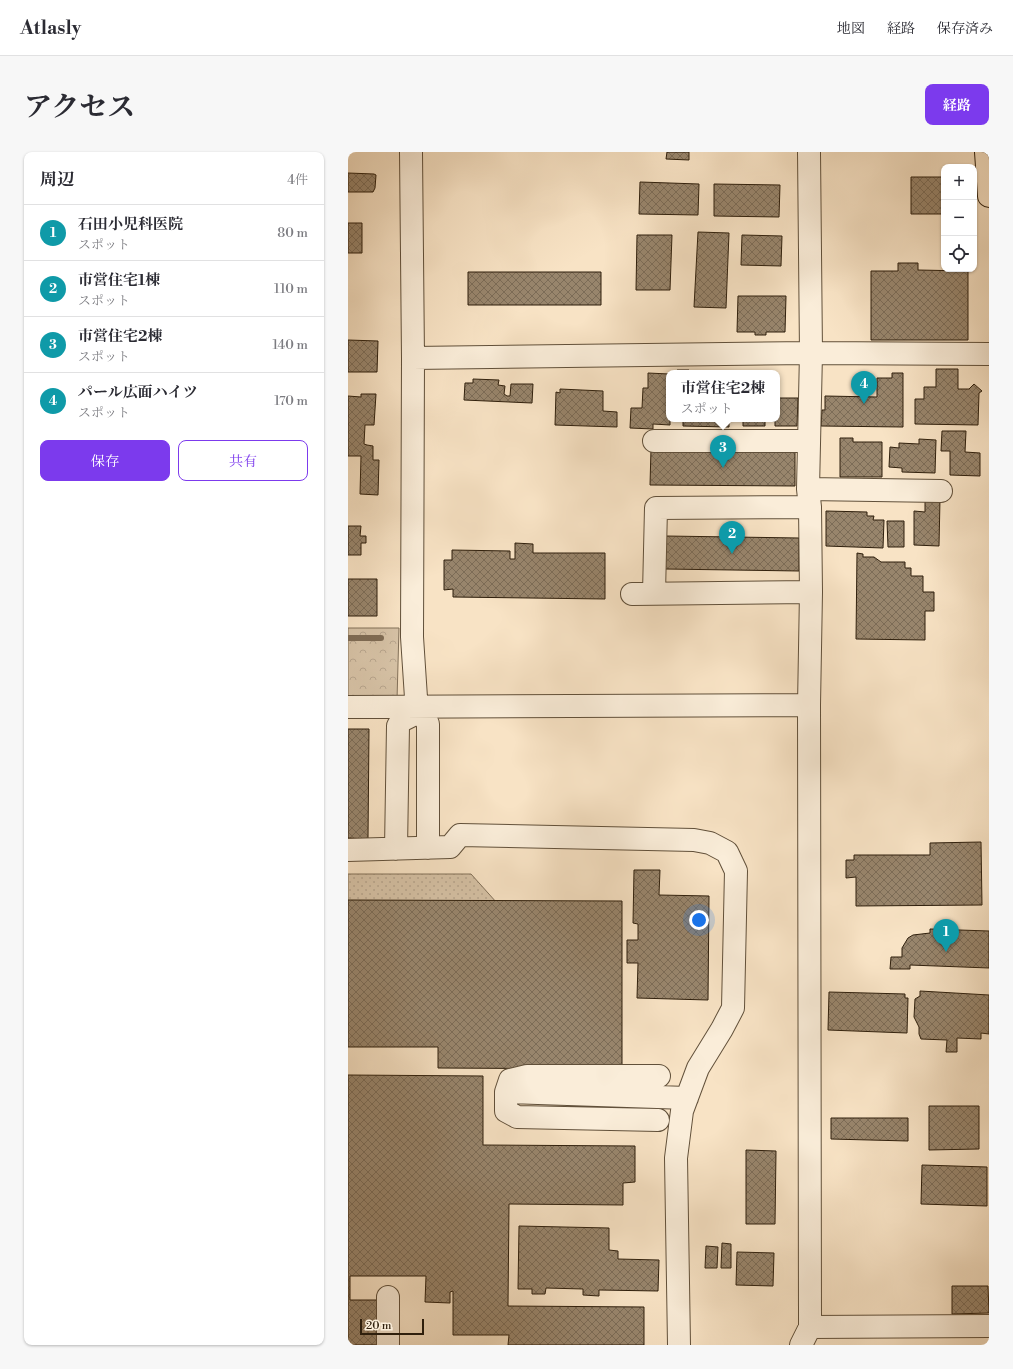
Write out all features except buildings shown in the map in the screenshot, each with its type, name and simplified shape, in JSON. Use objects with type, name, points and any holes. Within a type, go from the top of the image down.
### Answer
[{"type":"main road","points":[[986,152],[989,196]]},
{"type":"street","points":[[411,152],[413,358],[412,637],[417,710]]},
{"type":"street","points":[[809,152],[811,353],[809,498],[811,592],[805,1336],[989,1326]]},
{"type":"street","points":[[413,358],[811,353],[989,354]]},
{"type":"street","points":[[654,441],[809,442]]},
{"type":"street","points":[[654,593],[656,508],[941,491]]},
{"type":"street","points":[[632,594],[811,592]]},
{"type":"street","points":[[348,707],[417,710],[810,705]]},
{"type":"street","points":[[417,710],[423,714],[428,724],[428,848]]},
{"type":"street","points":[[396,849],[398,726],[401,721],[417,710]]},
{"type":"street","points":[[348,850],[450,847],[460,835],[466,835],[694,840],[710,843],[727,852],[736,871],[733,1008],[698,1068],[682,1110],[676,1158],[679,1345]]},
{"type":"street","points":[[658,1120],[517,1117],[506,1111],[506,1092],[510,1080],[527,1076],[659,1076]]},
{"type":"street","points":[[506,1092],[687,1098]]},
{"type":"street","points":[[388,1297],[388,1345]]},
{"type":"green space","points":[[348,628],[399,628],[397,700],[348,700]]},
{"type":"green space","points":[[348,874],[471,874],[497,903],[348,901]]},
{"type":"waterway","points":[[348,638],[381,638]]},
{"type":"place","name":"パール広面ハイツ","points":[[864,404]]},
{"type":"place","name":"市営住宅2棟","points":[[723,468]]},
{"type":"place","name":"市営住宅1棟","points":[[732,554]]},
{"type":"place","name":"石田小児科医院","points":[[946,952]]}]
